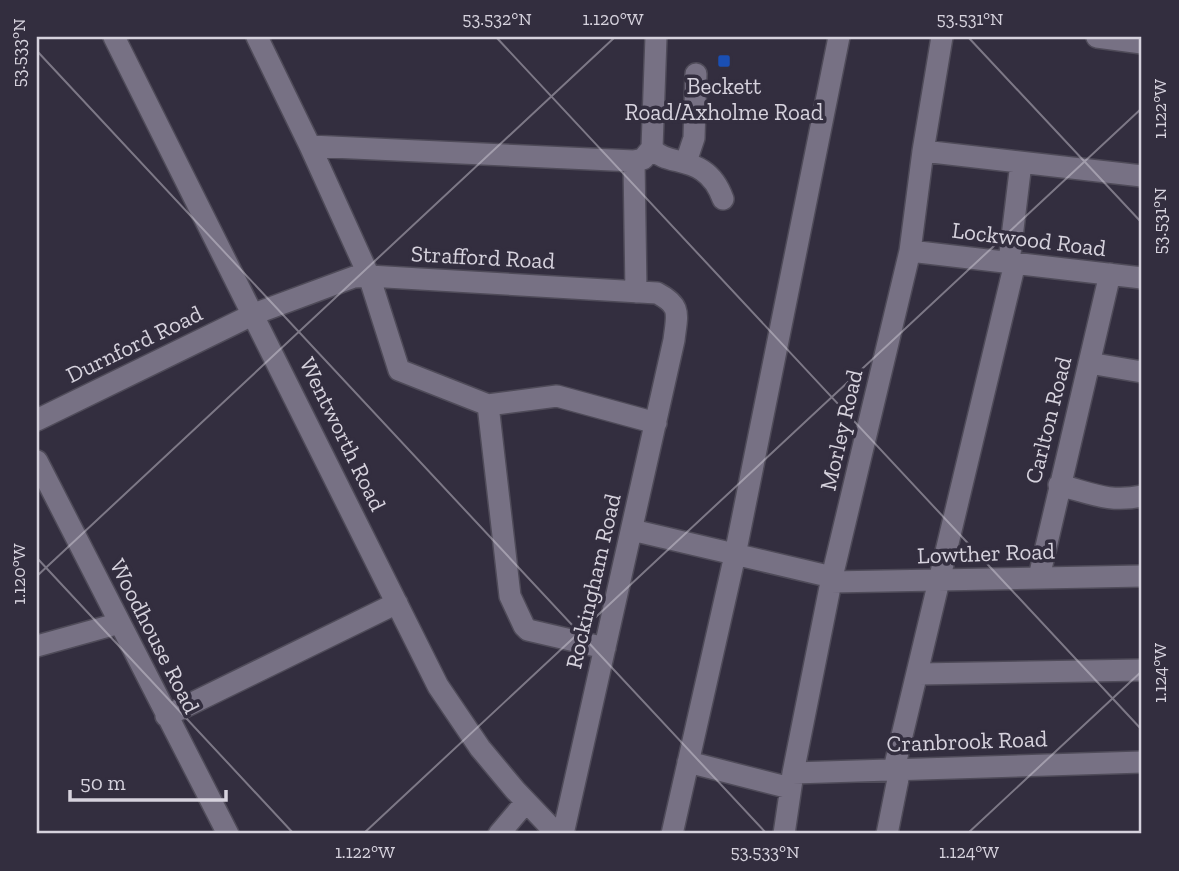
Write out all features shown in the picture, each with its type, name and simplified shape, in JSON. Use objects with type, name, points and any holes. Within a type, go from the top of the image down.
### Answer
[{"type":"street","name":"Wentworth Road","points":[[114,37],[438,685],[480,748],[557,834]]},
{"type":"street","points":[[257,37],[369,276],[399,370],[488,405],[557,396],[656,423]]},
{"type":"street","points":[[310,146],[634,161],[643,159],[652,148],[656,37]]},
{"type":"street","points":[[672,834],[735,555],[839,37]]},
{"type":"street","name":"Morley Road","points":[[784,834],[832,580],[910,251],[942,37]]},
{"type":"street","points":[[1097,37],[1142,43]]},
{"type":"street","points":[[686,162],[694,138],[696,74]]},
{"type":"street","points":[[652,148],[660,155],[686,162],[710,176],[723,199]]},
{"type":"street","points":[[923,151],[1142,176]]},
{"type":"street","points":[[634,161],[636,292]]},
{"type":"street","points":[[887,834],[897,769],[1012,263],[1021,163]]},
{"type":"street","name":"Lockwood Road","points":[[910,251],[1142,278]]},
{"type":"street","name":"Carlton Road","points":[[1040,577],[1059,485],[1110,274]]},
{"type":"street","name":"Strafford Road","points":[[254,314],[354,278],[369,276],[657,293],[671,301],[678,311],[674,340]]},
{"type":"street","name":"Durnford Road","points":[[37,420],[254,314]]},
{"type":"street","name":"Rockingham Road","points":[[563,834],[674,340]]},
{"type":"street","points":[[1089,363],[1142,372]]},
{"type":"street","points":[[488,405],[510,596],[524,626],[528,630],[605,648]]},
{"type":"street","name":"Woodhouse Road","points":[[37,461],[228,834]]},
{"type":"street","points":[[1059,485],[1108,499],[1124,500],[1142,496]]},
{"type":"street","name":"Lowther Road","points":[[632,530],[832,580],[940,581],[1142,576]]},
{"type":"street","points":[[166,716],[397,603]]},
{"type":"street","points":[[37,646],[120,623]]},
{"type":"street","points":[[919,674],[1142,670]]},
{"type":"street","name":"Cranbrook Road","points":[[688,762],[792,781],[897,769],[1142,762]]},
{"type":"street","points":[[499,834],[526,802]]},
{"type":"place","name":"Beckett Road/Axholme Road","points":[[724,61]]}]
